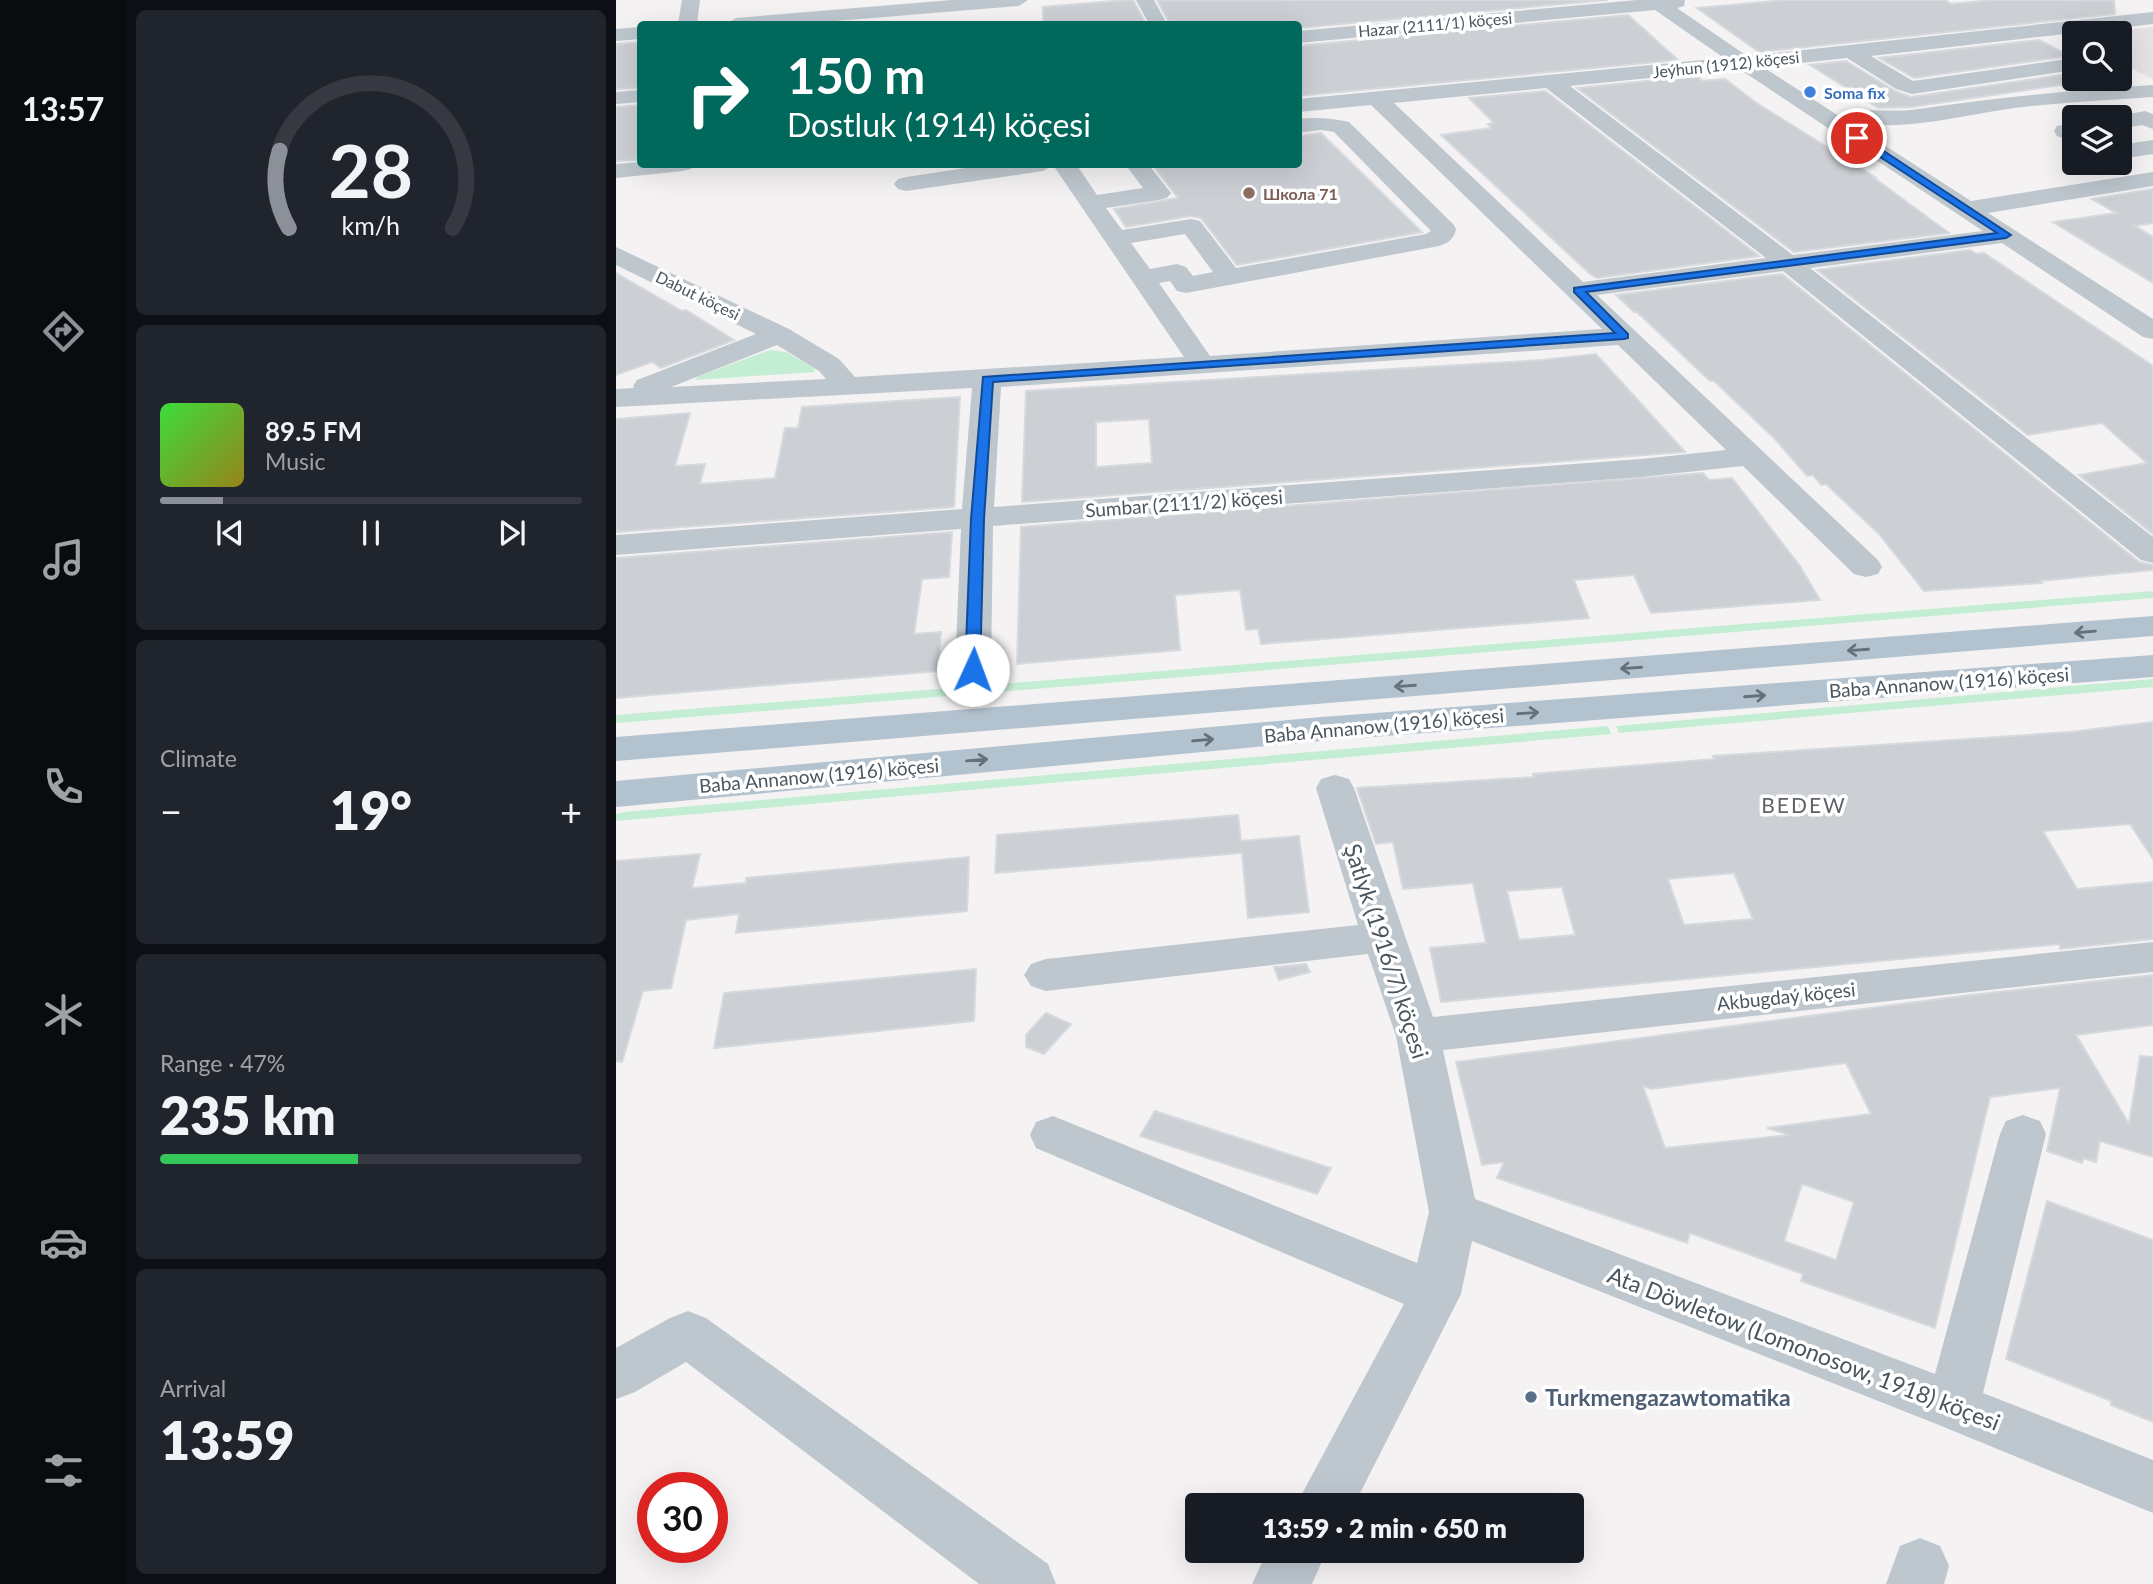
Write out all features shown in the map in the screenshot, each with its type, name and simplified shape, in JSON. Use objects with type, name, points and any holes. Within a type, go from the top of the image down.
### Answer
[{"type":"main road","name":"Baba Annanow (1916) köçesi","points":[[616,749],[2153,626]]},
{"type":"main road","name":"Baba Annanow (1916) köçesi","points":[[616,794],[1321,729],[2153,666]]},
{"type":"street","points":[[688,21],[691,0]]},
{"type":"street","points":[[818,21],[1019,0]]},
{"type":"street","points":[[1144,0],[1156,21]]},
{"type":"street","name":"Hazar (2111/1) köçesi","points":[[1302,37],[1697,0]]},
{"type":"street","points":[[2141,0],[2153,6]]},
{"type":"street","points":[[1656,2],[1836,124],[2153,331]]},
{"type":"street","name":"Jeýhun (1912) köçesi","points":[[1302,106],[1550,81],[1752,68],[1851,52],[2153,19]]},
{"type":"street","points":[[2042,30],[2062,40]]},
{"type":"street","points":[[616,35],[637,33]]},
{"type":"street","points":[[1851,52],[1912,88],[2062,66]]},
{"type":"street","points":[[1752,68],[1811,78]]},
{"type":"street","points":[[2132,77],[2153,89]]},
{"type":"street","points":[[1550,81],[1787,262],[2153,553]]},
{"type":"street","points":[[1836,124],[1859,111],[1892,119],[2025,100],[2153,89]]},
{"type":"street","points":[[616,98],[637,96]]},
{"type":"street","points":[[1150,233],[1186,285],[1434,240],[1443,234],[1444,229],[1418,171],[1377,99]]},
{"type":"street","points":[[2132,120],[2146,118],[2153,122]]},
{"type":"street","points":[[1302,125],[1321,123],[1341,127],[1418,171],[1578,290],[1866,567]]},
{"type":"street","points":[[2132,150],[2153,147]]},
{"type":"street","points":[[616,171],[645,168]]},
{"type":"street","points":[[906,184],[1016,168]]},
{"type":"street","points":[[1078,184],[1159,193],[1140,170]]},
{"type":"street","points":[[1966,209],[2151,181]]},
{"type":"street","points":[[1078,184],[1203,365]]},
{"type":"street","points":[[1116,238],[1191,226],[1229,277]]},
{"type":"street","points":[[1578,290],[2006,235]]},
{"type":"street","name":"Dabut köçesi","points":[[616,255],[779,335],[829,365],[841,378],[844,387]]},
{"type":"street","points":[[1144,278],[1177,272]]},
{"type":"street","name":"Dabut köçesi","points":[[616,398],[779,335]]},
{"type":"street","points":[[616,398],[987,379],[1624,336]]},
{"type":"street","points":[[973,670],[977,519],[987,379]]},
{"type":"street","name":"Sumbar (2111/2) köçesi","points":[[616,545],[1641,468],[1752,456]]},
{"type":"street","name":"Şatlyk (1916/7) köçesi","points":[[1330,1493],[1436,1294],[1453,1212],[1418,1036],[1382,937],[1335,788]]},
{"type":"street","points":[[1046,975],[1382,937]]},
{"type":"street","name":"Akbugdaý köçesi","points":[[1418,1036],[2153,957]]},
{"type":"street","points":[[1053,1135],[1436,1294]]},
{"type":"street","points":[[1953,1406],[2024,1135]]},
{"type":"street","name":"Ata Döwletow (Lomonosow, 1918) köçesi","points":[[1453,1212],[1953,1406],[2153,1487]]},
{"type":"street","points":[[616,1375],[688,1335],[1027,1584]]},
{"type":"street","points":[[1282,1584],[1292,1563]]},
{"type":"shaded area","points":[[2153,27],[2153,79],[2132,68],[2132,29]]},
{"type":"green space","points":[[770,350],[786,352],[814,368],[815,372],[694,380],[699,376]]},
{"type":"green space","points":[[2153,591],[2153,598],[616,723],[616,715]]},
{"type":"green space","points":[[2153,679],[2153,687],[1619,733],[1616,726]]},
{"type":"green space","points":[[1608,726],[1611,734],[616,821],[616,814],[625,812]]},
{"type":"building","points":[[1133,0],[1144,21],[1043,21],[1043,7]]},
{"type":"building","points":[[1157,0],[1608,0],[1302,28],[1302,21],[1168,21]]},
{"type":"building","points":[[1786,0],[1945,0],[1951,4],[1992,0],[2114,0],[2115,14],[1759,52],[1697,8]]},
{"type":"building","points":[[1628,15],[1678,60],[1302,96],[1302,46]]},
{"type":"building","points":[[2039,40],[2062,52],[2062,57],[1914,78],[1879,58]]},
{"type":"building","points":[[637,42],[637,88],[616,89],[616,44]]},
{"type":"building","points":[[1846,61],[1895,91],[1911,97],[2062,75],[2062,85],[1911,107],[1878,108],[1810,65]]},
{"type":"building","points":[[1697,76],[1703,81],[1725,79],[1755,102],[1875,177],[1949,233],[1794,252],[1577,88]]},
{"type":"building","points":[[1545,91],[1759,256],[1597,278],[1589,273],[1441,135],[1491,128],[1488,124],[1494,123],[1469,98]]},
{"type":"building","points":[[637,105],[637,160],[616,161],[616,107]]},
{"type":"building","points":[[1321,133],[1422,232],[1237,265],[1201,218],[1191,216],[1126,227],[1114,209],[1178,198],[1155,168],[1302,168],[1302,135]]},
{"type":"building","points":[[2153,189],[2153,223],[2135,226],[2153,237],[2153,283],[2053,222],[2116,213],[2092,199]]},
{"type":"building","points":[[1970,250],[1976,254],[1984,253],[2153,366],[2153,534],[2079,475],[2147,463],[2102,423],[2028,435],[1817,270]]},
{"type":"building","points":[[616,273],[682,311],[686,310],[734,340],[661,368],[652,362],[616,375]]},
{"type":"building","points":[[1782,274],[2139,562],[2153,565],[2153,570],[2040,581],[2042,583],[1924,591],[1879,534],[1826,484],[1821,485],[1813,475],[1807,476],[1775,439],[1714,381],[1710,381],[1616,295]]},
{"type":"building","points":[[1596,354],[1685,452],[1022,502],[1026,391],[1542,360]],"holes":[[[1149,419],[1152,463],[1096,467],[1096,422]]]},
{"type":"building","points":[[960,397],[954,507],[616,532],[616,419],[690,413],[675,466],[705,464],[700,484],[775,478],[785,428],[798,428],[802,407]]},
{"type":"building","points":[[1703,473],[1709,480],[1732,478],[1800,566],[1820,600],[1651,613],[1634,575],[1574,580],[1589,618],[1261,644],[1258,629],[1246,630],[1240,590],[1175,595],[1180,650],[1017,664],[1021,527]]},
{"type":"building","points":[[952,532],[949,577],[922,579],[914,634],[941,632],[938,671],[616,698],[616,558]]},
{"type":"building","points":[[2153,722],[2153,859],[2130,824],[2043,831],[2077,889],[2153,882],[2153,939],[2060,949],[2060,944],[1441,1002],[1430,948],[1486,943],[1473,883],[1403,889],[1393,842],[1376,844],[1357,788],[1534,777],[1533,774],[1715,759],[1713,756],[2070,732]],"holes":[[[1734,873],[1753,919],[1684,925],[1668,879]],[[1562,887],[1575,935],[1519,940],[1507,891]]]},
{"type":"building","points":[[1238,815],[1241,841],[1299,836],[1309,912],[1248,918],[1242,853],[995,873],[997,835]]},
{"type":"building","points":[[700,854],[692,888],[746,883],[746,878],[969,857],[967,911],[736,933],[739,914],[686,920],[671,988],[643,991],[622,1062],[616,1061],[616,861]]},
{"type":"building","points":[[1306,964],[1310,972],[1279,980],[1274,967]]},
{"type":"building","points":[[976,969],[974,1021],[714,1048],[724,993]]},
{"type":"building","points":[[2153,975],[2153,1025],[2076,1035],[2129,1124],[2140,1056],[2153,1057],[2153,1157],[2100,1141],[2096,1162],[2083,1158],[2082,1163],[2047,1151],[2060,1088],[1990,1097],[1935,1328],[1801,1281],[1803,1274],[1690,1233],[1687,1243],[1497,1178],[1504,1162],[1482,1165],[1456,1062],[1970,995]],"holes":[[[1846,1063],[1871,1114],[1767,1128],[1789,1135],[1665,1148],[1643,1086],[1651,1089]],[[1802,1184],[1854,1202],[1836,1260],[1784,1241]]]},
{"type":"building","points":[[1046,1013],[1071,1024],[1044,1054],[1026,1047],[1026,1035]]},
{"type":"building","points":[[1155,1111],[1331,1168],[1317,1194],[1140,1136]]},
{"type":"building","points":[[2047,1201],[2153,1240],[2153,1422],[2111,1405],[2111,1401],[2006,1359]]},
{"type":"place","name":"Soma fix","points":[[1810,92]]},
{"type":"place","name":"Школа 71","points":[[1249,193]]},
{"type":"place","name":"Turkmengazawtomatika","points":[[1531,1397]]},
{"type":"district","name":"BEDEW","points":[[1804,804]]},
{"type":"route","points":[[973,670],[977,519],[987,379],[1624,336],[1578,290],[2006,235],[1857,138]]}]
